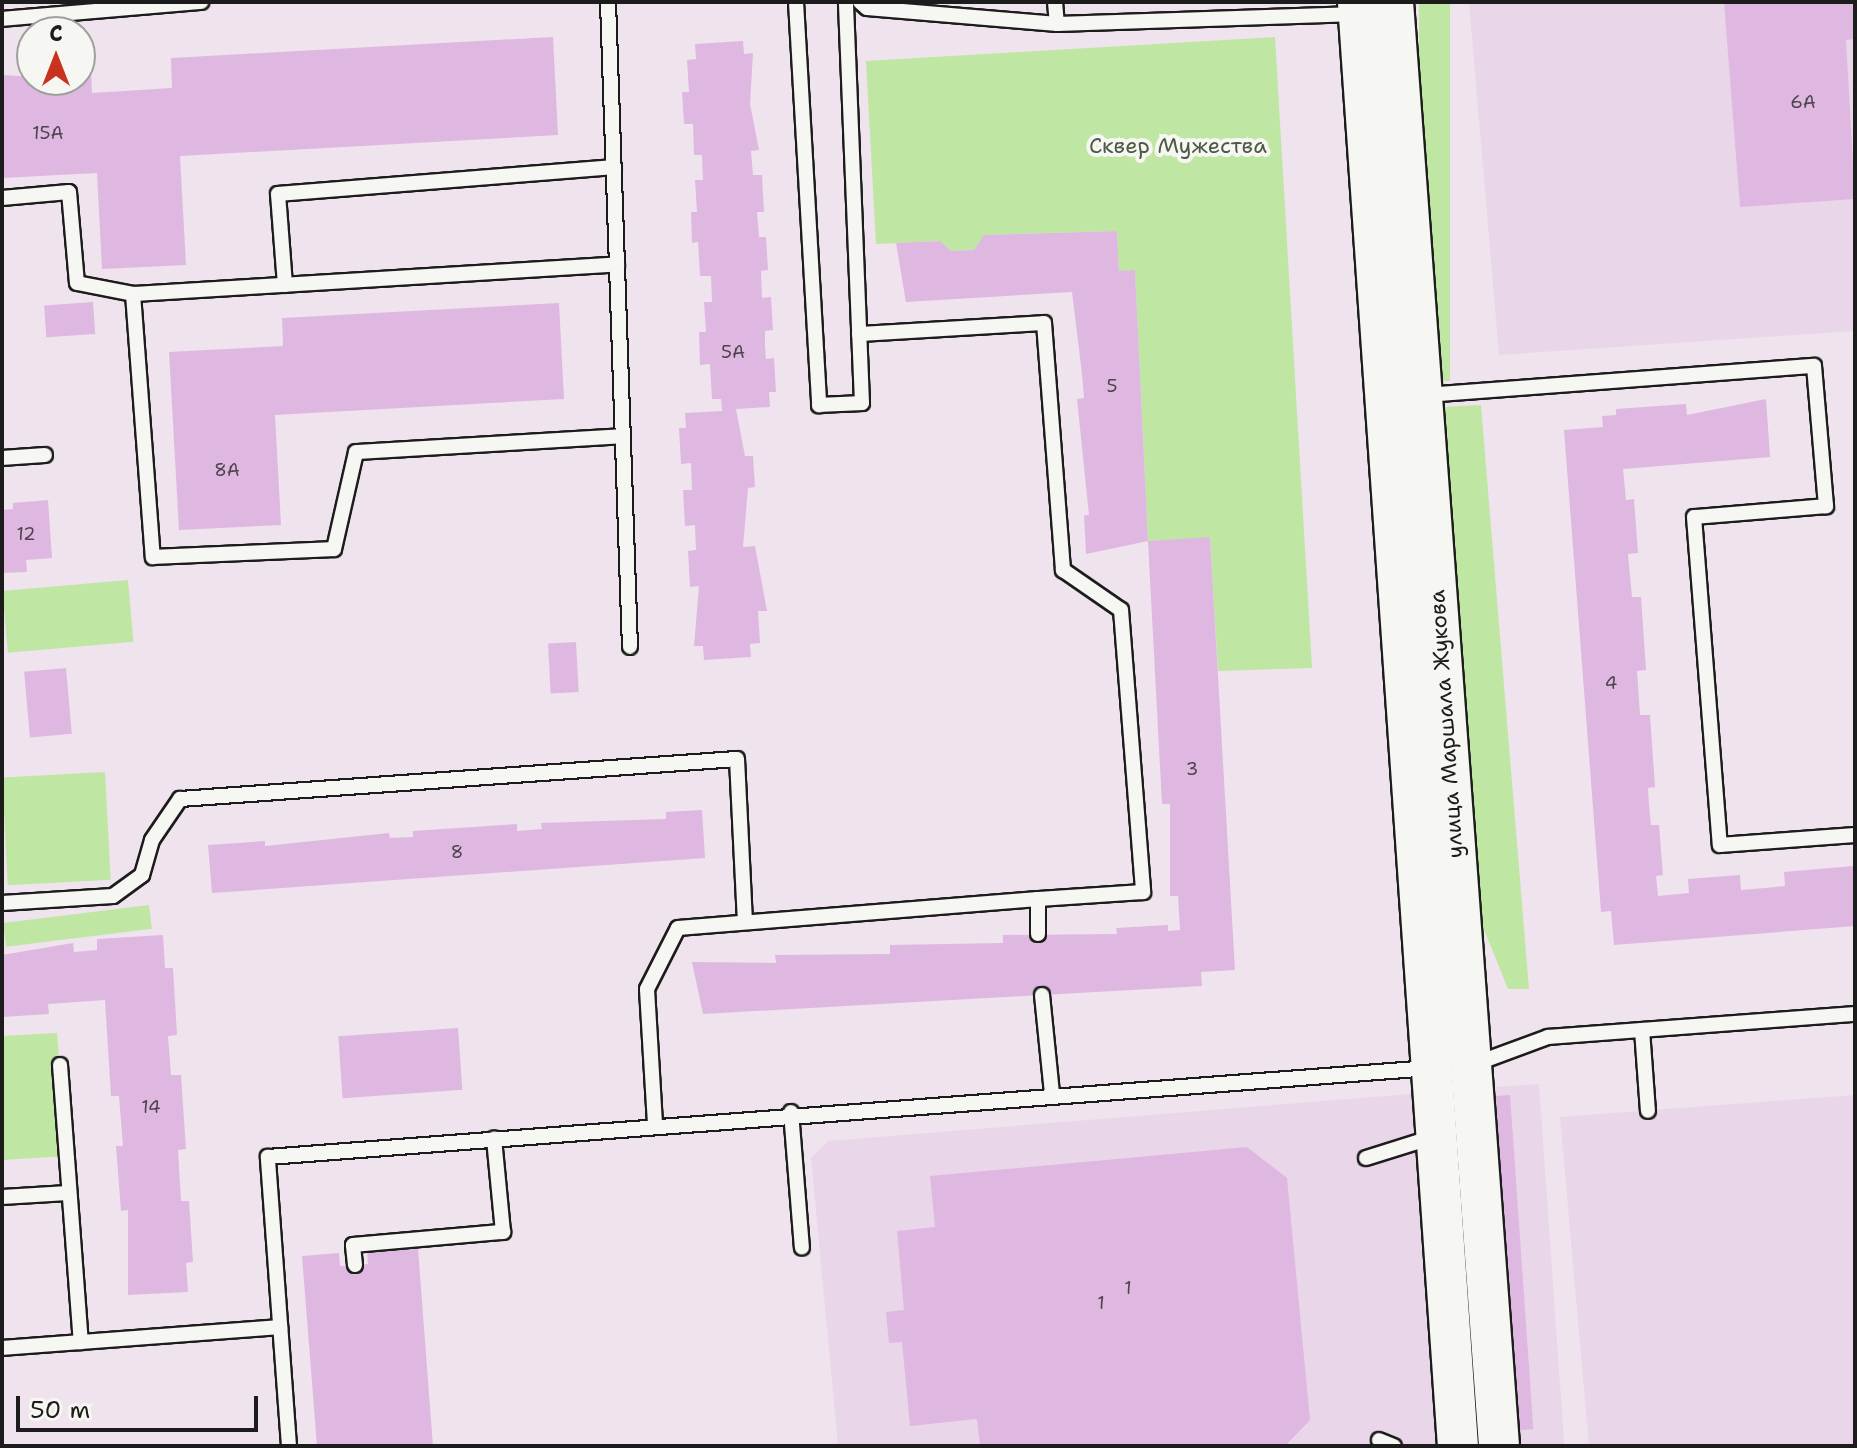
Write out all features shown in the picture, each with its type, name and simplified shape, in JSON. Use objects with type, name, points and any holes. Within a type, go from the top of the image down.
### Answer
[{"type":"street","name":"улица Маршала Жукова","points":[[1376,7],[1422,395],[1452,1066],[1437,1136],[1458,1446]]},
{"type":"street","name":"улица Маршала Жукова","points":[[1376,7],[1452,1066],[1499,1446]]},
{"type":"lane","points":[[2,19],[201,2]]},
{"type":"lane","points":[[608,2],[630,647]]},
{"type":"lane","points":[[796,2],[819,405],[862,403],[846,2]]},
{"type":"lane","points":[[860,2],[867,8],[1057,24],[1376,7]]},
{"type":"lane","points":[[1055,2],[1057,24]]},
{"type":"lane","points":[[285,285],[278,194],[614,167]]},
{"type":"lane","points":[[2,198],[69,192],[77,283],[133,294],[617,264]]},
{"type":"lane","points":[[133,294],[153,557],[334,549],[356,452],[623,436]]},
{"type":"lane","points":[[655,1124],[647,989],[678,928],[1143,892],[1121,610],[1063,570],[1044,323],[859,334]]},
{"type":"lane","points":[[1422,395],[1814,366],[1826,506],[1694,517],[1720,845],[1855,835]]},
{"type":"lane","points":[[2,458],[45,455]]},
{"type":"lane","points":[[2,903],[113,896],[142,875],[158,827],[180,799],[737,759],[745,921]]},
{"type":"lane","points":[[1038,899],[1038,934]]},
{"type":"lane","points":[[1042,995],[1052,1094]]},
{"type":"lane","points":[[289,1446],[268,1157],[791,1112],[1452,1066],[1548,1037],[1855,1014]]},
{"type":"lane","points":[[1642,1030],[1648,1111]]},
{"type":"lane","points":[[60,1065],[81,1342]]},
{"type":"lane","points":[[791,1112],[802,1248]]},
{"type":"lane","points":[[1366,1158],[1437,1136]]},
{"type":"lane","points":[[355,1265],[353,1245],[503,1232],[494,1138]]},
{"type":"lane","points":[[2,1197],[69,1193]]},
{"type":"lane","points":[[2,1348],[280,1327]]},
{"type":"lane","points":[[1379,1440],[1394,1446]]},
{"type":"shaded area","points":[[1469,2],[1855,2],[1855,331],[1499,355]]},
{"type":"shaded area","points":[[1539,1084],[1564,1446],[1509,1446],[1484,1088]]},
{"type":"shaded area","points":[[1411,1094],[1442,1446],[838,1446],[811,1158],[828,1141]]},
{"type":"shaded area","points":[[1855,1095],[1855,1446],[1589,1446],[1560,1117]]},
{"type":"green space","points":[[1419,2],[1450,2],[1450,381],[1419,381]]},
{"type":"green space","name":"Сквер Мужества","points":[[1275,37],[1312,668],[1218,671],[1210,538],[1148,541],[1135,271],[1119,271],[1117,231],[985,235],[974,250],[951,251],[939,241],[876,244],[866,61]]},
{"type":"green space","points":[[1481,405],[1529,989],[1508,989],[1483,927],[1440,407]]},
{"type":"green space","points":[[128,580],[133,642],[8,653],[2,591]]},
{"type":"green space","points":[[105,772],[111,880],[8,885],[2,777]]},
{"type":"green space","points":[[149,905],[152,929],[6,947],[3,923]]},
{"type":"green space","points":[[57,1033],[67,1156],[2,1160],[2,1036]]},
{"type":"building","points":[[1724,2],[1855,2],[1855,39],[1846,40],[1855,199],[1740,207]]},
{"type":"building","points":[[553,37],[558,135],[180,156],[186,265],[102,269],[97,173],[2,178],[2,75],[16,76],[16,96],[96,96],[96,93],[172,88],[171,58]]},
{"type":"building","points":[[743,41],[744,54],[753,53],[750,104],[759,150],[751,151],[753,175],[762,175],[764,212],[757,212],[759,237],[766,237],[768,270],[761,271],[762,298],[771,297],[773,330],[765,331],[765,345],[766,359],[774,358],[776,392],[769,392],[770,407],[736,409],[745,456],[753,456],[755,487],[748,488],[743,547],[755,546],[767,611],[758,611],[760,643],[750,644],[751,657],[704,660],[703,646],[694,646],[699,586],[690,587],[688,551],[696,550],[695,525],[685,526],[683,490],[692,490],[691,463],[681,464],[679,428],[686,428],[685,413],[722,411],[721,399],[712,399],[710,364],[700,365],[699,332],[706,332],[704,302],[712,302],[711,276],[700,276],[698,242],[692,243],[691,212],[697,212],[695,180],[703,180],[702,155],[694,155],[693,124],[684,124],[682,92],[689,92],[687,60],[696,59],[695,44]]},
{"type":"building","points":[[1117,231],[1119,271],[1135,270],[1148,541],[1086,554],[1084,515],[1089,515],[1077,399],[1084,398],[1072,292],[906,302],[896,243],[940,241],[951,251],[974,250],[984,235]]},
{"type":"building","points":[[93,302],[95,334],[46,337],[44,305]]},
{"type":"building","points":[[559,303],[564,399],[275,415],[281,525],[179,530],[169,352],[283,346],[282,318]]},
{"type":"building","points":[[1766,399],[1770,457],[1623,469],[1626,500],[1634,499],[1638,553],[1628,554],[1632,597],[1641,597],[1646,670],[1637,671],[1640,715],[1650,715],[1655,787],[1648,788],[1649,806],[1651,825],[1659,825],[1663,875],[1656,876],[1658,896],[1689,893],[1688,879],[1740,875],[1741,890],[1785,886],[1784,872],[1853,866],[1855,926],[1614,945],[1611,911],[1601,912],[1564,430],[1603,427],[1602,416],[1616,415],[1616,409],[1686,404],[1687,415]]},
{"type":"building","points":[[48,500],[52,558],[26,560],[27,572],[2,573],[2,510],[13,509],[13,503]]},
{"type":"building","points":[[1210,537],[1235,970],[1201,972],[1202,986],[703,1014],[692,962],[776,963],[775,955],[890,954],[890,945],[1003,943],[1003,935],[1117,934],[1116,928],[1168,925],[1168,931],[1180,930],[1178,896],[1170,896],[1170,804],[1162,804],[1148,541]]},
{"type":"building","points":[[576,642],[579,692],[551,693],[548,643]]},
{"type":"building","points":[[66,668],[72,734],[30,737],[24,672]]},
{"type":"building","points":[[702,810],[705,858],[212,893],[208,845],[265,841],[265,846],[389,833],[390,838],[413,837],[413,831],[517,824],[517,831],[542,829],[541,823],[666,819],[666,812]]},
{"type":"building","points":[[163,935],[165,968],[173,968],[177,1035],[168,1036],[171,1075],[181,1075],[186,1149],[178,1150],[181,1201],[189,1201],[193,1262],[186,1263],[188,1292],[128,1295],[128,1210],[121,1211],[116,1146],[123,1146],[119,1096],[111,1096],[105,1000],[48,1004],[49,1014],[2,1017],[2,955],[73,943],[74,952],[97,950],[97,939]]},
{"type":"building","points":[[458,1028],[462,1090],[343,1098],[338,1036]]},
{"type":"building","points":[[1510,1095],[1533,1429],[1512,1431],[1489,1096]]},
{"type":"building","points":[[1247,1147],[1287,1178],[1310,1420],[1285,1446],[980,1446],[977,1419],[910,1426],[902,1342],[889,1343],[886,1312],[904,1310],[897,1231],[935,1227],[930,1176]]},
{"type":"building","points":[[418,1249],[433,1446],[317,1446],[302,1256],[339,1253],[340,1266],[368,1264],[367,1252]]}]
